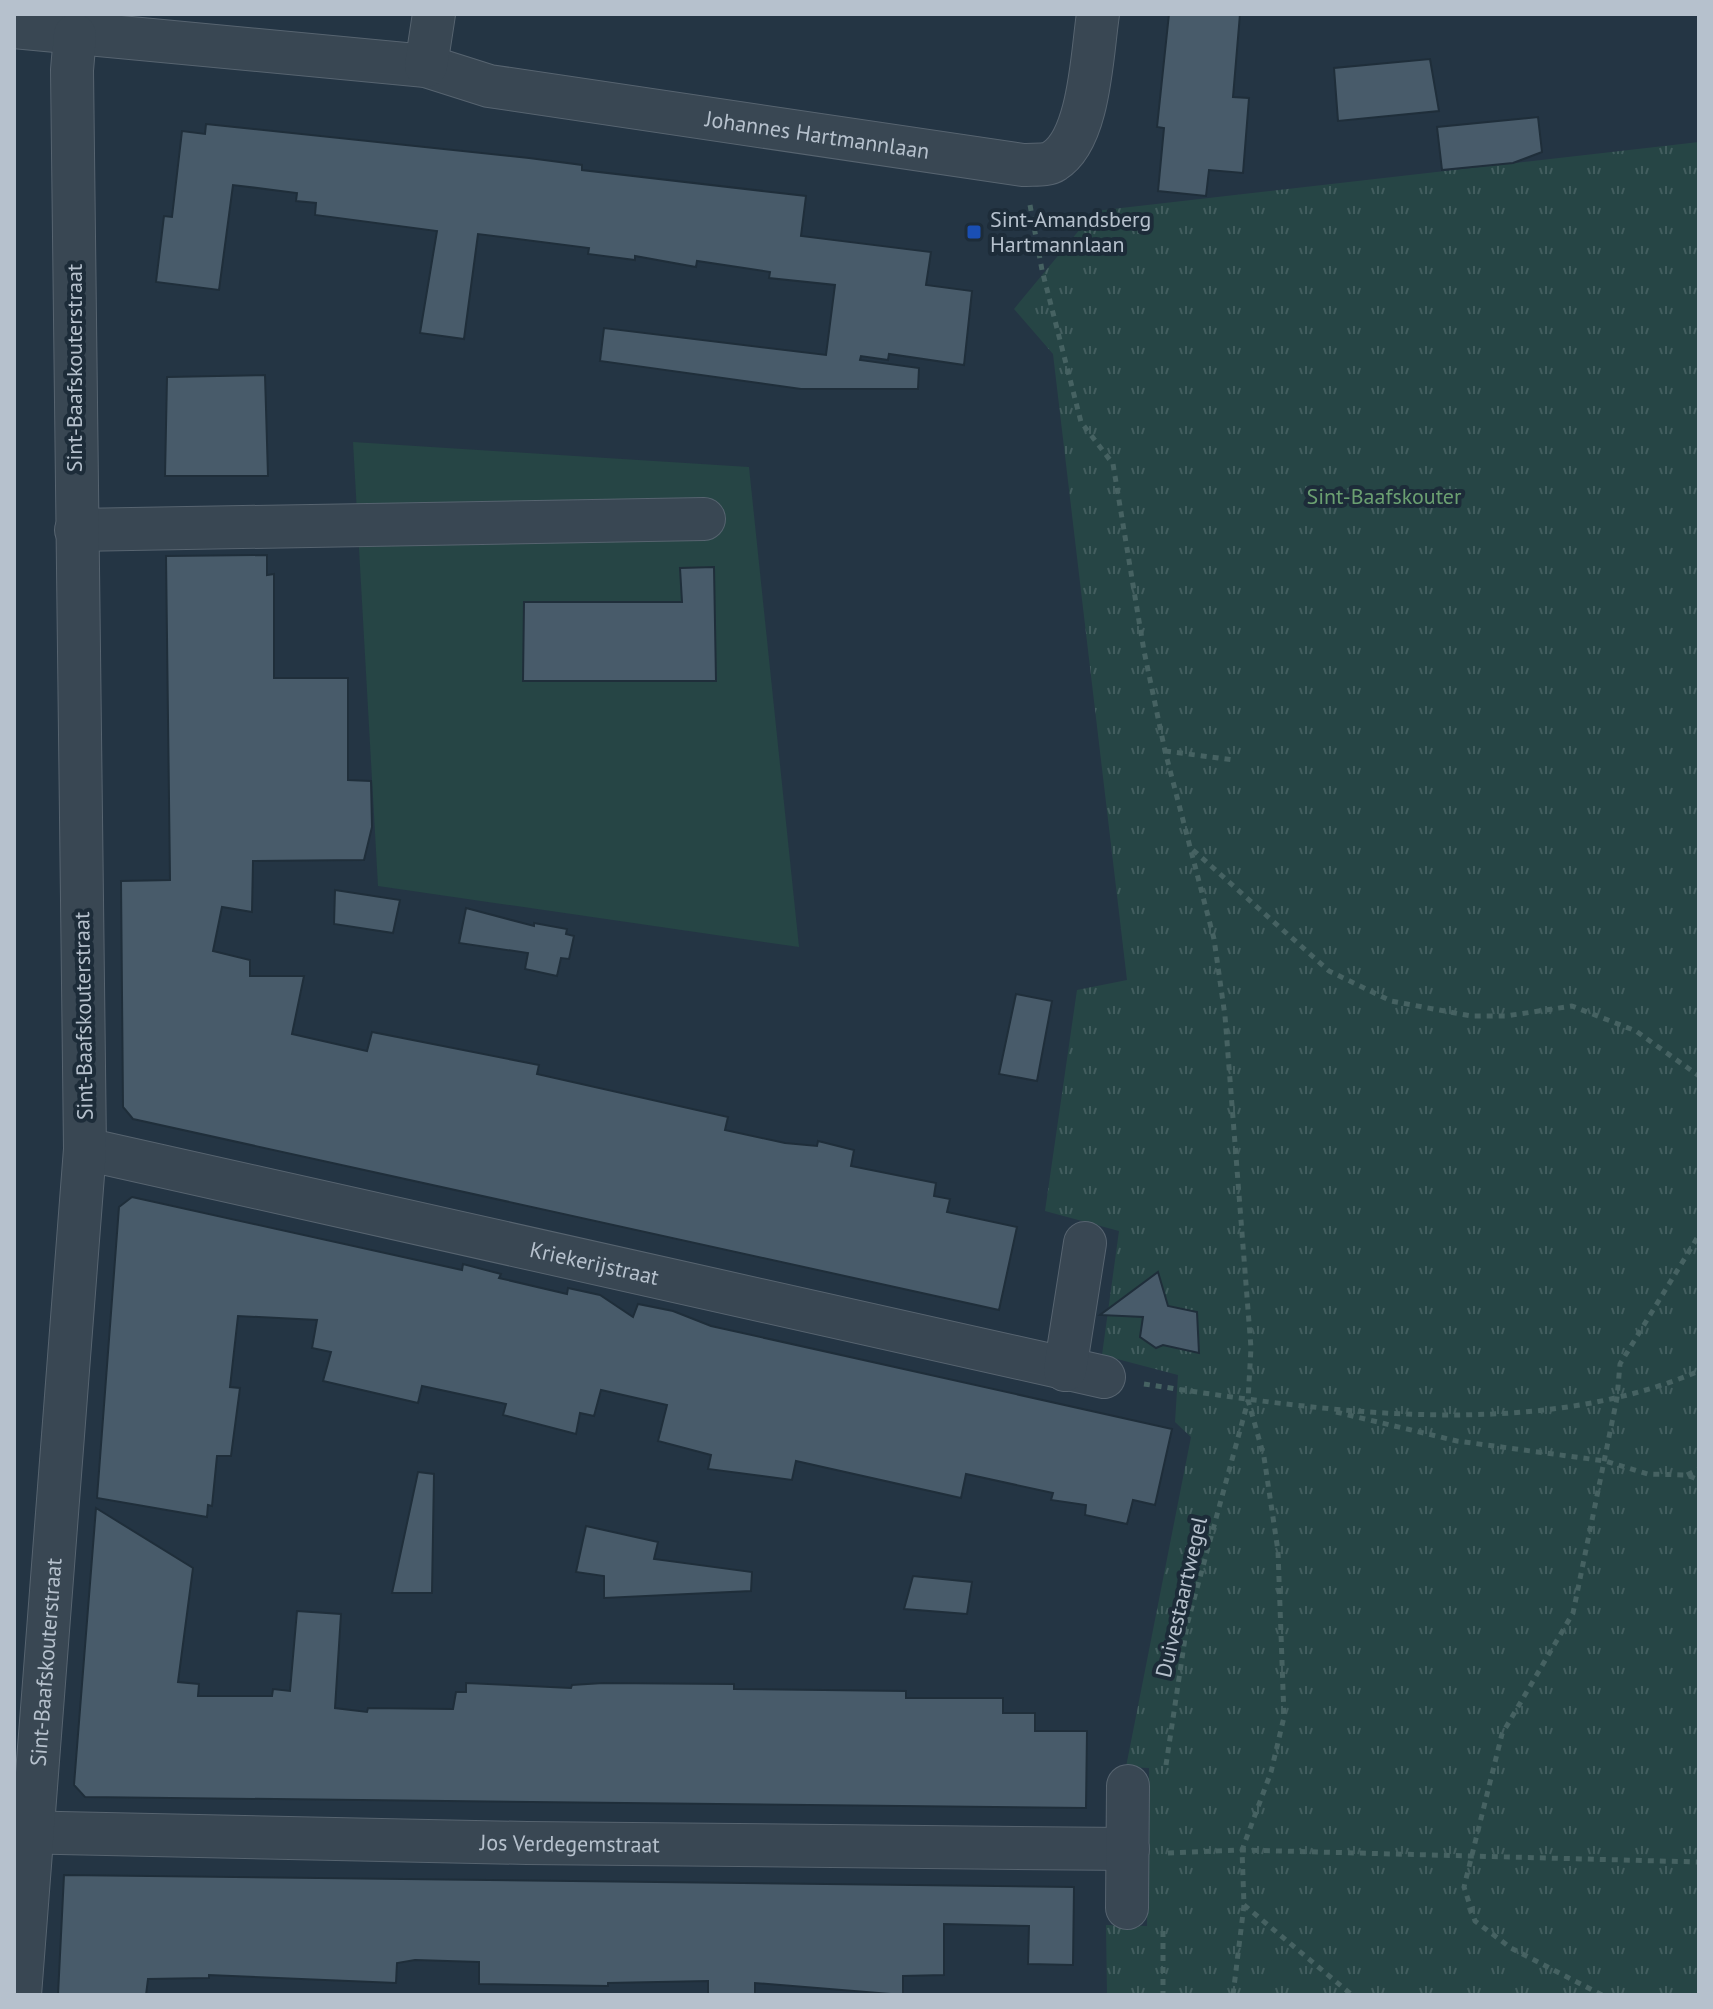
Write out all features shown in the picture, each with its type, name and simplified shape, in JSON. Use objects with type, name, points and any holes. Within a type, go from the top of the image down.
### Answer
[{"type":"street","points":[[426,66],[434,14]]},
{"type":"street","name":"Johannes Hartmannlaan","points":[[14,27],[426,66],[489,86],[1023,165],[1052,163],[1070,147],[1084,112],[1098,14]]},
{"type":"street","name":"Sint-Baafskouterstraat","points":[[20,1995],[24,1832],[85,1149],[76,530],[72,70],[75,35]]},
{"type":"street","points":[[76,530],[704,519]]},
{"type":"street","name":"Kriekerijstraat","points":[[85,1149],[1085,1374]]},
{"type":"street","points":[[1085,1243],[1085,1374]]},
{"type":"street","points":[[1127,1908],[1145,1851],[1147,1780]]},
{"type":"street","name":"Jos Verdegemstraat","points":[[24,1832],[511,1843],[1145,1851]]},
{"type":"path","points":[[1023,165],[1042,270],[1081,422],[1113,464],[1144,651],[1165,751],[1214,939],[1225,1016],[1251,1348],[1248,1400],[1264,1457],[1278,1551],[1284,1717],[1271,1772],[1242,1850],[1244,1905],[1233,1995]]},
{"type":"path","points":[[1165,751],[1234,760]]},
{"type":"path","points":[[1192,849],[1329,971],[1391,1001],[1471,1016],[1506,1016],[1572,1006],[1636,1031],[1699,1076]]},
{"type":"path","points":[[1602,1995],[1511,1948],[1475,1921],[1464,1887],[1468,1858],[1481,1823],[1502,1734],[1573,1613],[1617,1398],[1620,1364],[1699,1235]]},
{"type":"path","points":[[1085,1374],[1324,1409],[1457,1413],[1564,1408],[1617,1398],[1699,1371]]},
{"type":"path","name":"Duivestaartwegel","points":[[1147,1780],[1167,1743],[1187,1625],[1248,1400]]},
{"type":"path","points":[[1324,1409],[1457,1441],[1605,1461],[1648,1474],[1687,1475],[1699,1480]]},
{"type":"path","points":[[1687,1475],[1699,1469]]},
{"type":"path","points":[[1145,1851],[1242,1850],[1699,1862]]},
{"type":"path","points":[[1244,1905],[1352,1995]]},
{"type":"green space","name":"Sint-Baafskouter","points":[[1699,142],[1699,1995],[1107,1995],[1106,1925],[1147,1926],[1149,1768],[1126,1767],[1191,1437],[1175,1422],[1178,1375],[1102,1355],[1119,1231],[1045,1211],[1077,990],[1127,980],[1053,354],[1014,309],[1095,211]]},
{"type":"green space","points":[[353,442],[749,467],[799,947],[378,886]]},
{"type":"building","points":[[1169,14],[1240,14],[1233,97],[1249,98],[1243,173],[1209,170],[1206,196],[1158,191],[1164,128],[1157,127]]},
{"type":"building","points":[[1430,59],[1439,111],[1338,121],[1334,68]]},
{"type":"building","points":[[1538,117],[1542,152],[1513,163],[1442,170],[1437,127]]},
{"type":"building","points":[[206,124],[529,158],[582,165],[582,170],[806,196],[801,236],[931,252],[926,285],[972,291],[964,365],[889,354],[888,360],[861,356],[860,360],[919,368],[918,389],[801,389],[600,361],[604,328],[826,355],[835,285],[769,278],[770,272],[697,261],[696,267],[635,256],[635,260],[588,254],[589,248],[478,234],[464,339],[420,333],[437,231],[315,215],[316,203],[296,201],[297,193],[233,185],[219,290],[156,282],[164,216],[172,217],[182,131],[205,134]]},
{"type":"building","points":[[265,375],[268,476],[165,476],[167,377]]},
{"type":"building","points":[[267,555],[267,575],[274,574],[274,678],[348,678],[348,780],[371,781],[372,827],[364,860],[253,861],[252,912],[222,907],[213,951],[250,960],[250,976],[304,976],[292,1034],[367,1051],[372,1032],[539,1065],[537,1074],[728,1117],[725,1130],[785,1143],[817,1146],[818,1141],[854,1150],[851,1166],[936,1183],[934,1196],[950,1199],[947,1212],[1017,1227],[999,1310],[133,1119],[123,1107],[121,881],[170,880],[166,556]]},
{"type":"building","points":[[714,567],[716,681],[523,681],[524,602],[682,602],[680,568]]},
{"type":"building","points":[[335,890],[400,900],[393,933],[334,924]]},
{"type":"building","points":[[466,908],[534,926],[534,923],[567,929],[566,934],[574,936],[569,959],[561,958],[557,976],[525,969],[528,953],[459,943]]},
{"type":"building","points":[[1016,994],[1052,1001],[1037,1081],[999,1074]]},
{"type":"building","points":[[132,1197],[462,1270],[463,1264],[501,1274],[499,1278],[567,1294],[568,1288],[600,1295],[633,1317],[638,1304],[673,1311],[711,1326],[1172,1429],[1155,1505],[1133,1500],[1127,1524],[1085,1515],[1086,1505],[1051,1500],[1053,1493],[966,1474],[961,1498],[796,1461],[792,1480],[708,1469],[711,1455],[658,1441],[667,1405],[601,1390],[594,1416],[580,1413],[576,1434],[503,1415],[506,1404],[422,1386],[418,1403],[323,1381],[331,1352],[312,1348],[317,1320],[238,1316],[230,1387],[240,1388],[231,1456],[217,1456],[212,1506],[208,1505],[207,1517],[97,1498],[119,1207]]},
{"type":"building","points":[[1158,1272],[1168,1306],[1197,1312],[1199,1353],[1163,1345],[1156,1348],[1140,1337],[1143,1317],[1100,1315]]},
{"type":"building","points":[[418,1472],[434,1474],[432,1593],[392,1593]]},
{"type":"building","points":[[96,1508],[193,1568],[178,1682],[199,1684],[198,1696],[272,1696],[273,1689],[290,1691],[297,1611],[341,1614],[335,1708],[367,1712],[368,1708],[453,1709],[456,1692],[466,1692],[466,1683],[571,1688],[572,1685],[603,1683],[734,1684],[734,1689],[906,1691],[906,1698],[1003,1698],[1003,1713],[1035,1713],[1035,1731],[1087,1731],[1086,1808],[85,1797],[74,1785]]},
{"type":"building","points":[[586,1526],[658,1542],[654,1559],[752,1572],[751,1591],[604,1598],[604,1576],[576,1572]]},
{"type":"building","points":[[913,1576],[972,1582],[967,1614],[904,1609]]},
{"type":"building","points":[[64,1875],[1074,1887],[1073,1965],[1028,1964],[1029,1926],[944,1924],[944,1975],[903,1976],[903,1995],[755,1983],[755,1995],[708,1995],[708,1981],[608,1983],[608,1986],[479,1984],[479,1962],[415,1960],[397,1963],[396,1983],[209,1975],[209,1978],[148,1979],[146,1995],[58,1995]]},
{"type":"place","name":"Sint-Amandsberg Hartmannlaan","points":[[974,232]]}]
